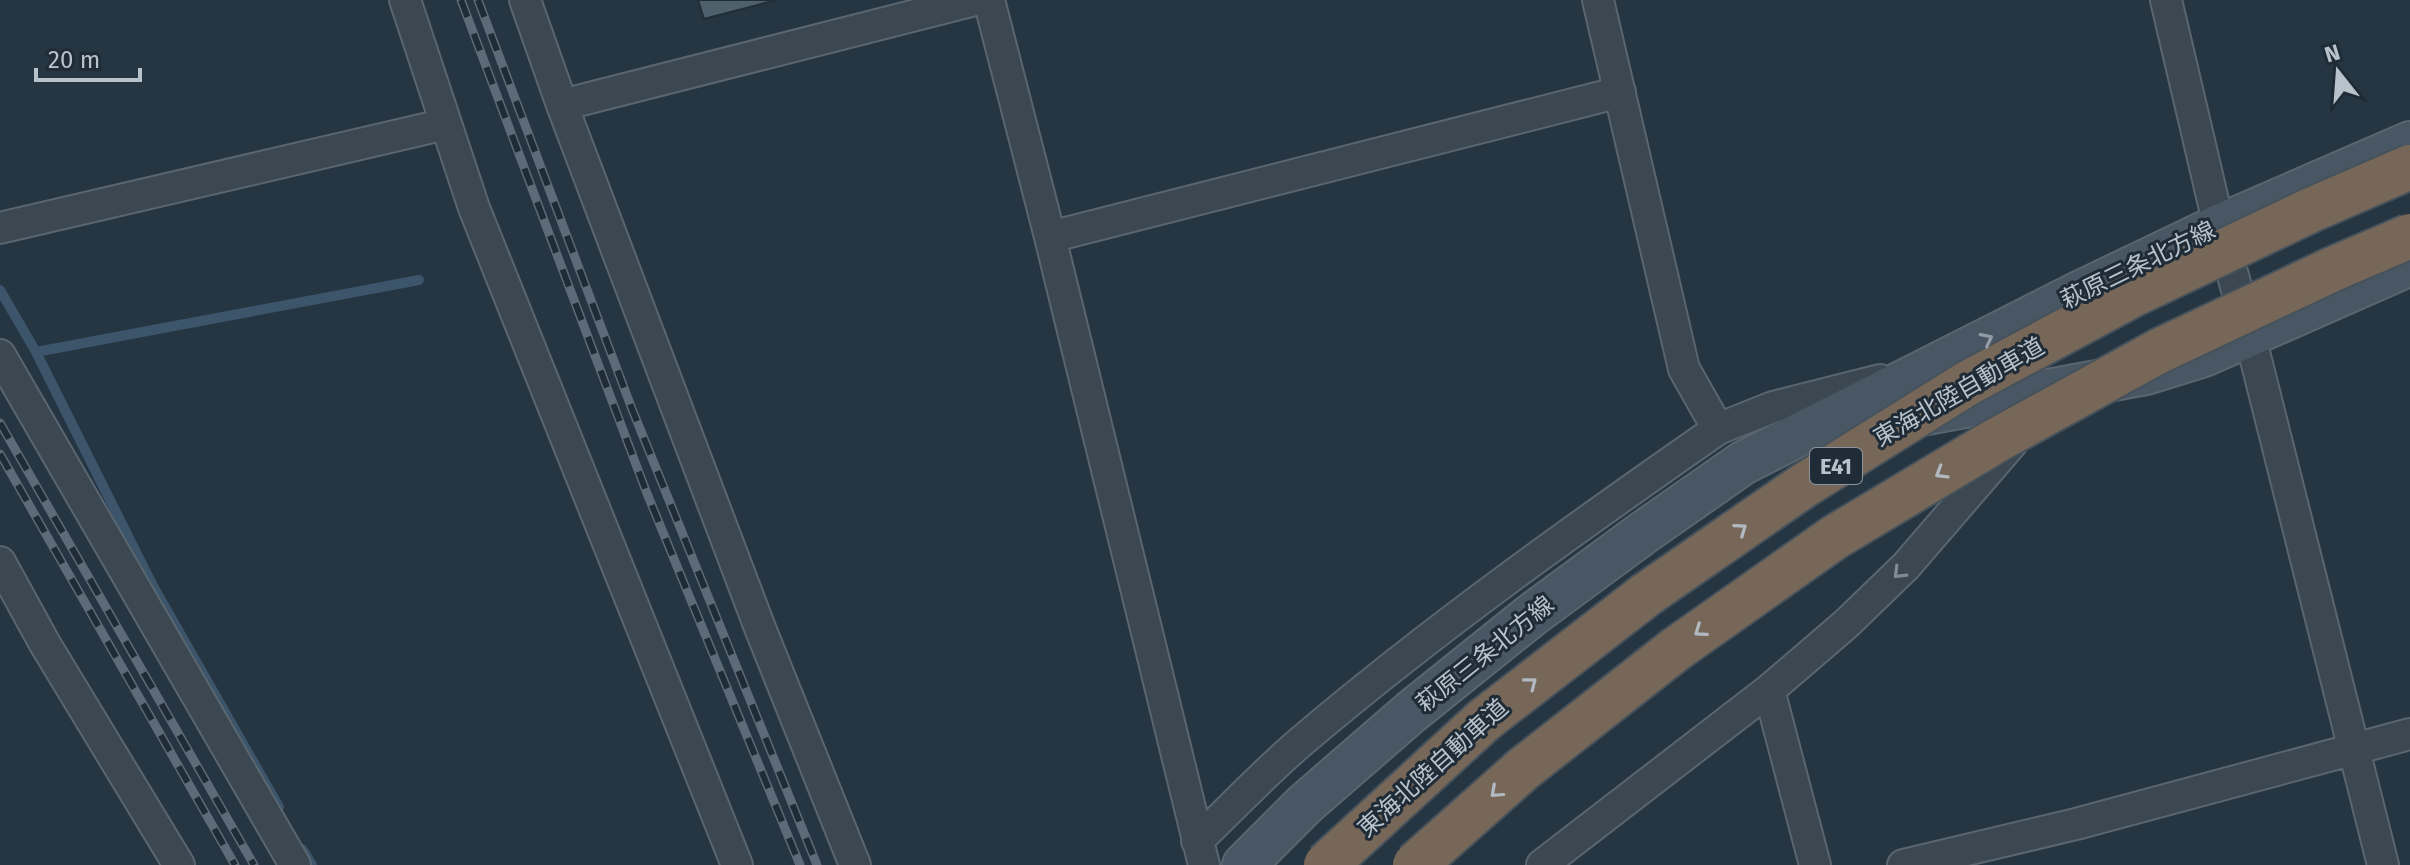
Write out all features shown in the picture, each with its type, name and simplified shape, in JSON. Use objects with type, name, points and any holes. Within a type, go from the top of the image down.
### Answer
[{"type":"highway","name":"東海北陸自動車道","points":[[1326,865],[1484,720],[1647,594],[1803,486],[1968,383],[2134,294],[2410,167]]},
{"type":"highway","name":"E41","points":[[1415,865],[1523,769],[1676,649],[1835,537],[1997,440],[2159,351],[2410,236]]},
{"type":"main road","name":"萩原三条北方線","points":[[1250,859],[1305,804],[1411,712],[1533,614],[1743,463],[2219,226],[2410,143]]},
{"type":"main road","name":"萩原三条北方線","points":[[1743,463],[1793,444],[1847,429],[2146,373],[2204,355],[2410,264]]},
{"type":"street","points":[[405,0],[474,208],[737,865]]},
{"type":"street","points":[[525,0],[760,628],[855,865]]},
{"type":"street","points":[[562,105],[975,0]]},
{"type":"street","points":[[989,0],[1201,853]]},
{"type":"street","points":[[1598,0],[1684,369],[1718,429]]},
{"type":"street","points":[[2166,0],[2219,226],[2250,336],[2383,865]]},
{"type":"street","points":[[1050,237],[1620,92]]},
{"type":"street","points":[[0,228],[446,124]]},
{"type":"street","points":[[0,355],[295,865]]},
{"type":"street","points":[[1201,853],[1300,742],[1405,656],[1587,520],[1718,429],[1773,407],[1930,368]]},
{"type":"street","points":[[1542,865],[1769,690],[1846,624],[1906,566],[2061,388]]},
{"type":"street","points":[[0,562],[45,644],[179,865]]},
{"type":"street","points":[[1769,690],[1815,865]]},
{"type":"street","points":[[1903,865],[2076,824],[2410,734]]},
{"type":"building","points":[[698,0],[776,0],[704,19]]},
{"type":"waterway","points":[[279,807],[153,586],[36,352],[419,280]]},
{"type":"waterway","points":[[0,290],[36,352]]},
{"type":"waterway","points":[[302,849],[312,865]]},
{"type":"railway","points":[[461,0],[646,491],[800,865]]},
{"type":"railway","points":[[478,0],[632,409],[817,865]]},
{"type":"railway","points":[[0,423],[254,865]]},
{"type":"railway","points":[[0,454],[235,865]]}]
